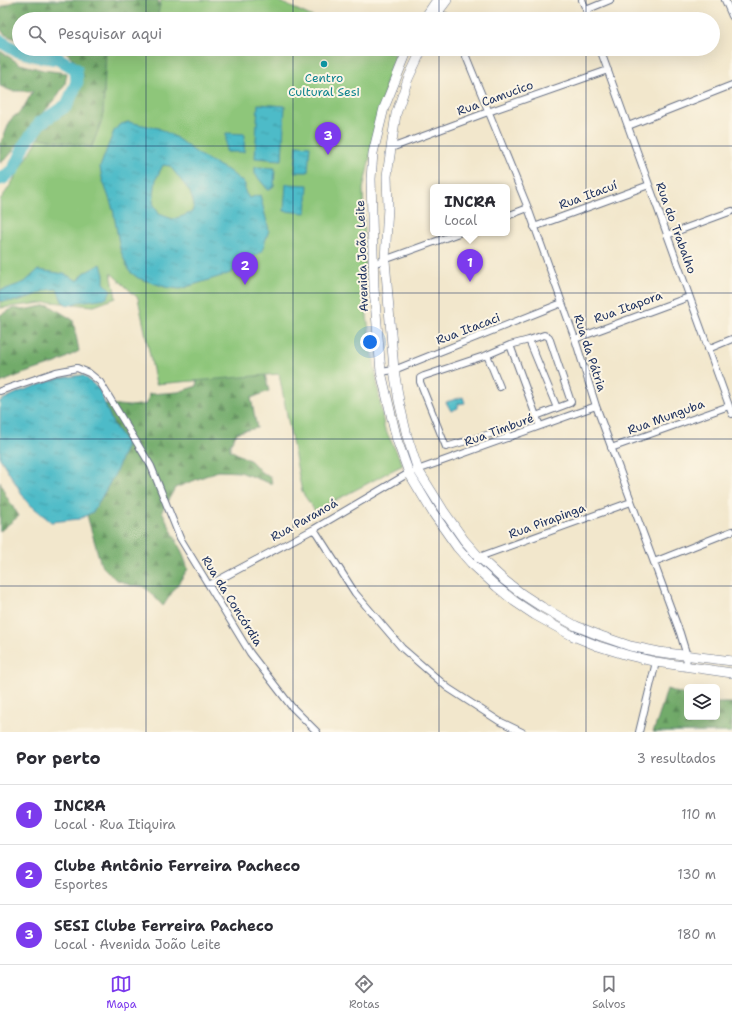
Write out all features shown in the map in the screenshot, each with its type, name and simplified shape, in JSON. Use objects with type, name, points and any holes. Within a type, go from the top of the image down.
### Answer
[{"type":"street","points":[[435,10],[447,0]]},
{"type":"street","points":[[582,0],[586,10],[610,0]]},
{"type":"street","points":[[725,0],[732,16]]},
{"type":"street","name":"Avenida João Leite","points":[[405,56],[384,108],[373,153],[371,179],[374,289],[381,372],[397,440],[433,513],[457,547],[471,563],[497,587],[535,615],[571,635],[626,655],[656,662],[732,673]]},
{"type":"street","name":"Avenida João Leite","points":[[419,56],[408,79],[396,114],[387,176],[388,207],[385,260],[394,370],[414,472],[460,534],[480,557],[504,580],[542,608],[576,626],[630,646],[659,652],[732,661]]},
{"type":"street","name":"Rua da Pátria","points":[[466,56],[528,208],[575,339],[611,448],[680,633],[687,656],[686,667]]},
{"type":"street","name":"Rua do Trabalho","points":[[603,56],[732,414]]},
{"type":"street","name":"Rua Camucico","points":[[391,148],[608,70]]},
{"type":"street","points":[[628,126],[732,85]]},
{"type":"street","name":"Rua Itacuí","points":[[534,226],[649,185]]},
{"type":"street","points":[[510,215],[528,208]]},
{"type":"street","points":[[667,236],[732,211]]},
{"type":"street","points":[[373,264],[451,236]]},
{"type":"street","points":[[374,289],[387,287]]},
{"type":"street","name":"Rua Itapora","points":[[575,339],[689,297]]},
{"type":"street","name":"Rua Itacaci","points":[[381,372],[394,370],[562,303]]},
{"type":"street","points":[[508,438],[506,432],[500,431],[446,447],[420,382],[420,378],[487,355],[510,344],[544,335],[549,337],[571,400],[570,403],[536,416]]},
{"type":"street","points":[[708,348],[732,339]]},
{"type":"street","points":[[529,340],[557,408]]},
{"type":"street","points":[[510,344],[540,426]]},
{"type":"street","points":[[487,355],[500,387]]},
{"type":"street","name":"Rua da Concórdia","points":[[0,391],[56,372],[77,368],[90,373],[100,382],[151,466],[180,538],[250,652],[291,706],[317,732]]},
{"type":"street","name":"Rua Timburé","points":[[414,472],[596,406]]},
{"type":"street","name":"Rua Munguba","points":[[611,448],[729,406]]},
{"type":"street","points":[[470,440],[479,444],[480,448]]},
{"type":"street","name":"Rua Paranoá","points":[[209,585],[314,529],[414,472]]},
{"type":"street","name":"Rua Pirapinga","points":[[471,563],[480,557],[631,502]]},
{"type":"street","points":[[314,529],[355,593],[402,648],[448,688],[499,721],[522,732]]},
{"type":"street","points":[[654,562],[732,531]]},
{"type":"street","points":[[639,732],[656,662]]},
{"type":"green space","points":[[17,0],[158,0],[162,12],[12,12],[12,38],[4,34],[0,28],[0,11],[2,7]]},
{"type":"green space","points":[[161,0],[276,0],[302,12],[158,12]]},
{"type":"green space","points":[[0,51],[20,64],[43,70],[67,73],[65,84],[54,101],[36,120],[8,157],[0,163],[0,145],[11,119],[22,110],[33,91],[12,91],[0,86]]},
{"type":"green space","points":[[70,56],[106,56],[103,117],[92,147],[39,138],[45,124],[75,102],[80,78],[75,61]]},
{"type":"green space","points":[[106,56],[396,56],[388,76],[363,189],[367,317],[384,427],[403,465],[315,511],[302,492],[279,374],[156,384],[138,298],[111,273],[116,298],[94,306],[51,302],[0,308],[0,200],[39,138],[92,147],[103,117]]},
{"type":"green space","points":[[242,281],[269,391],[251,398],[257,428],[238,432],[230,444],[230,450],[251,461],[261,472],[271,478],[272,484],[240,472],[218,471],[175,488],[162,511],[182,552],[188,569],[163,606],[148,590],[142,586],[130,585],[115,579],[101,565],[87,515],[127,445],[113,424],[105,404],[130,406],[147,404],[149,394],[178,392],[197,386],[195,360]]},
{"type":"green space","points":[[49,305],[73,320],[79,351],[56,363],[0,383],[0,315],[14,308],[23,310]]},
{"type":"green space","points":[[0,481],[6,496],[19,516],[0,531]]},
{"type":"green space","points":[[667,689],[684,695],[684,720],[720,720],[720,703],[732,703],[732,732],[653,732]]},
{"type":"water","points":[[258,104],[285,106],[282,160],[255,158]]},
{"type":"water","points":[[128,122],[158,128],[175,137],[201,156],[229,171],[245,184],[245,192],[249,198],[260,195],[269,230],[262,251],[231,273],[180,289],[165,287],[138,278],[129,271],[120,249],[113,209],[102,178],[100,167],[114,131],[119,125]],"holes":[[[163,165],[170,166],[190,192],[194,205],[192,212],[173,219],[159,214],[153,203],[156,179]]]},
{"type":"water","points":[[226,133],[245,134],[244,152],[226,152]]},
{"type":"water","points":[[297,145],[310,146],[308,172],[295,172]]},
{"type":"water","points":[[255,167],[275,168],[274,186],[268,190],[255,174]]},
{"type":"water","points":[[286,184],[308,185],[306,213],[284,211]]},
{"type":"water","points":[[101,264],[104,275],[104,283],[111,290],[107,298],[78,302],[68,306],[62,301],[57,289],[47,290],[16,301],[0,301],[0,290],[25,282],[38,270],[65,274],[78,281],[84,273]]},
{"type":"water","points":[[83,375],[99,389],[113,424],[127,444],[115,474],[93,512],[79,519],[51,522],[27,502],[0,458],[0,401],[21,391],[59,378]]},
{"type":"water","points":[[463,397],[465,403],[458,404],[458,408],[451,411],[446,402]]},
{"type":"waterway","points":[[0,41],[12,48]]},
{"type":"waterway","points":[[0,179],[14,169],[25,144],[40,123],[67,105],[77,82],[76,69],[59,59],[37,56]]},
{"type":"place","name":"Centro Cultural Sesi","points":[[324,64]]},
{"type":"place","name":"SESI Clube Ferreira Pacheco","points":[[328,155]]},
{"type":"place","name":"INCRA","points":[[470,282]]},
{"type":"place","name":"Clube Antônio Ferreira Pacheco","points":[[245,285]]}]
